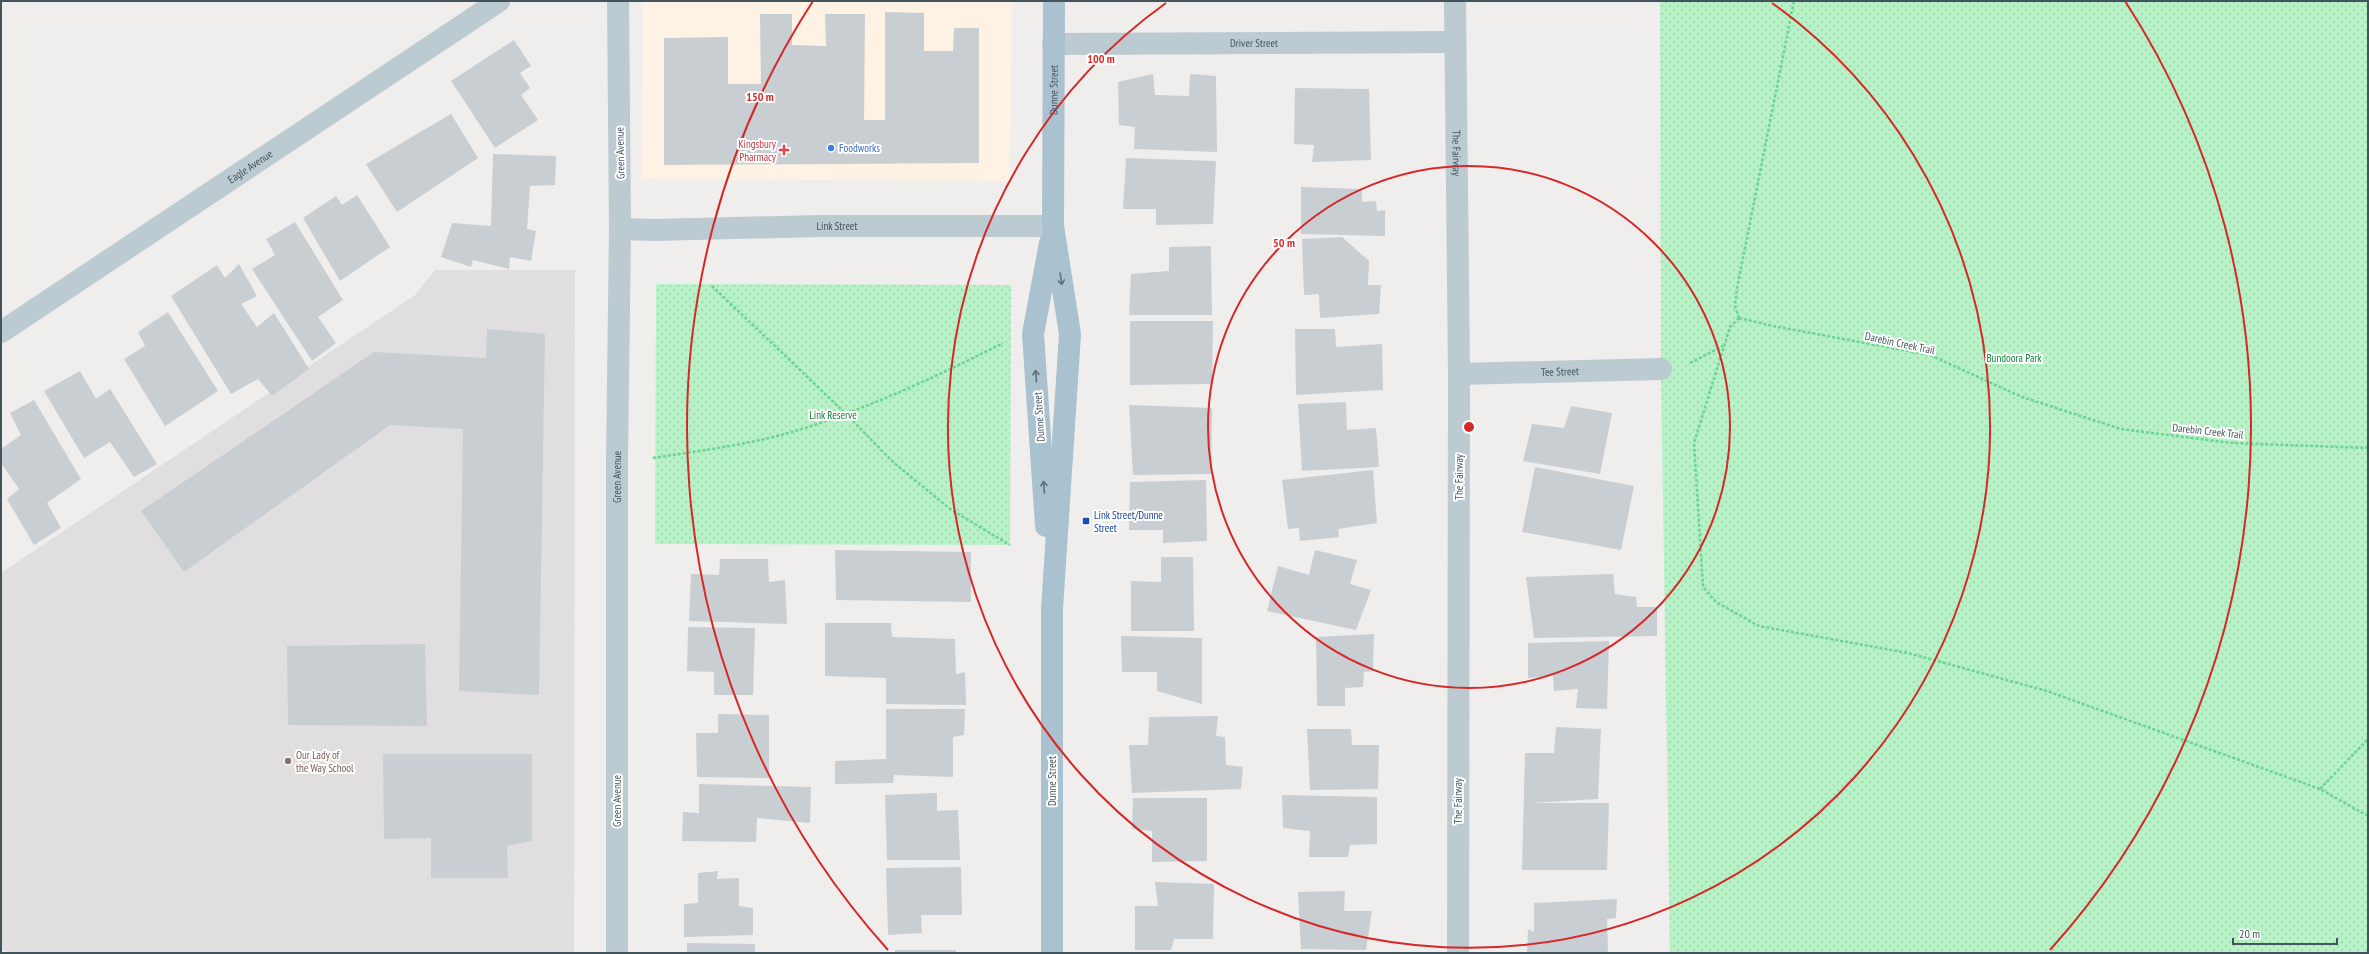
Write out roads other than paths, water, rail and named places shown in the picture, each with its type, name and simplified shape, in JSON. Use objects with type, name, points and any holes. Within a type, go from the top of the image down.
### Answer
[{"type":"main road","name":"Dunne Street","points":[[1052,953],[1052,609],[1070,334],[1053,226],[1054,1]]},
{"type":"main road","name":"Dunne Street","points":[[1052,609],[1033,334],[1053,226]]},
{"type":"street","name":"Eagle Avenue","points":[[1,332],[499,1]]},
{"type":"street","name":"Green Avenue","points":[[618,1],[620,229],[617,458],[618,953]]},
{"type":"street","name":"The Fairway","points":[[1455,1],[1454,42],[1459,374],[1458,953]]},
{"type":"street","name":"Driver Street","points":[[1054,44],[1454,42]]},
{"type":"street","name":"Link Street","points":[[620,229],[1053,226]]},
{"type":"street","name":"Tee Street","points":[[1459,374],[1661,369]]},
{"type":"place","name":"Foodworks","points":[[831,148]]},
{"type":"place","name":"Kingsbury Pharmacy","points":[[784,150]]},
{"type":"place","name":"Link Street/Dunne Street","points":[[1086,521]]},
{"type":"place","name":"Our Lady of the Way School","points":[[288,761]]},
{"type":"park label","name":"Bundoora Park","points":[[2014,358]]},
{"type":"park label","name":"Link Reserve","points":[[833,415]]}]
